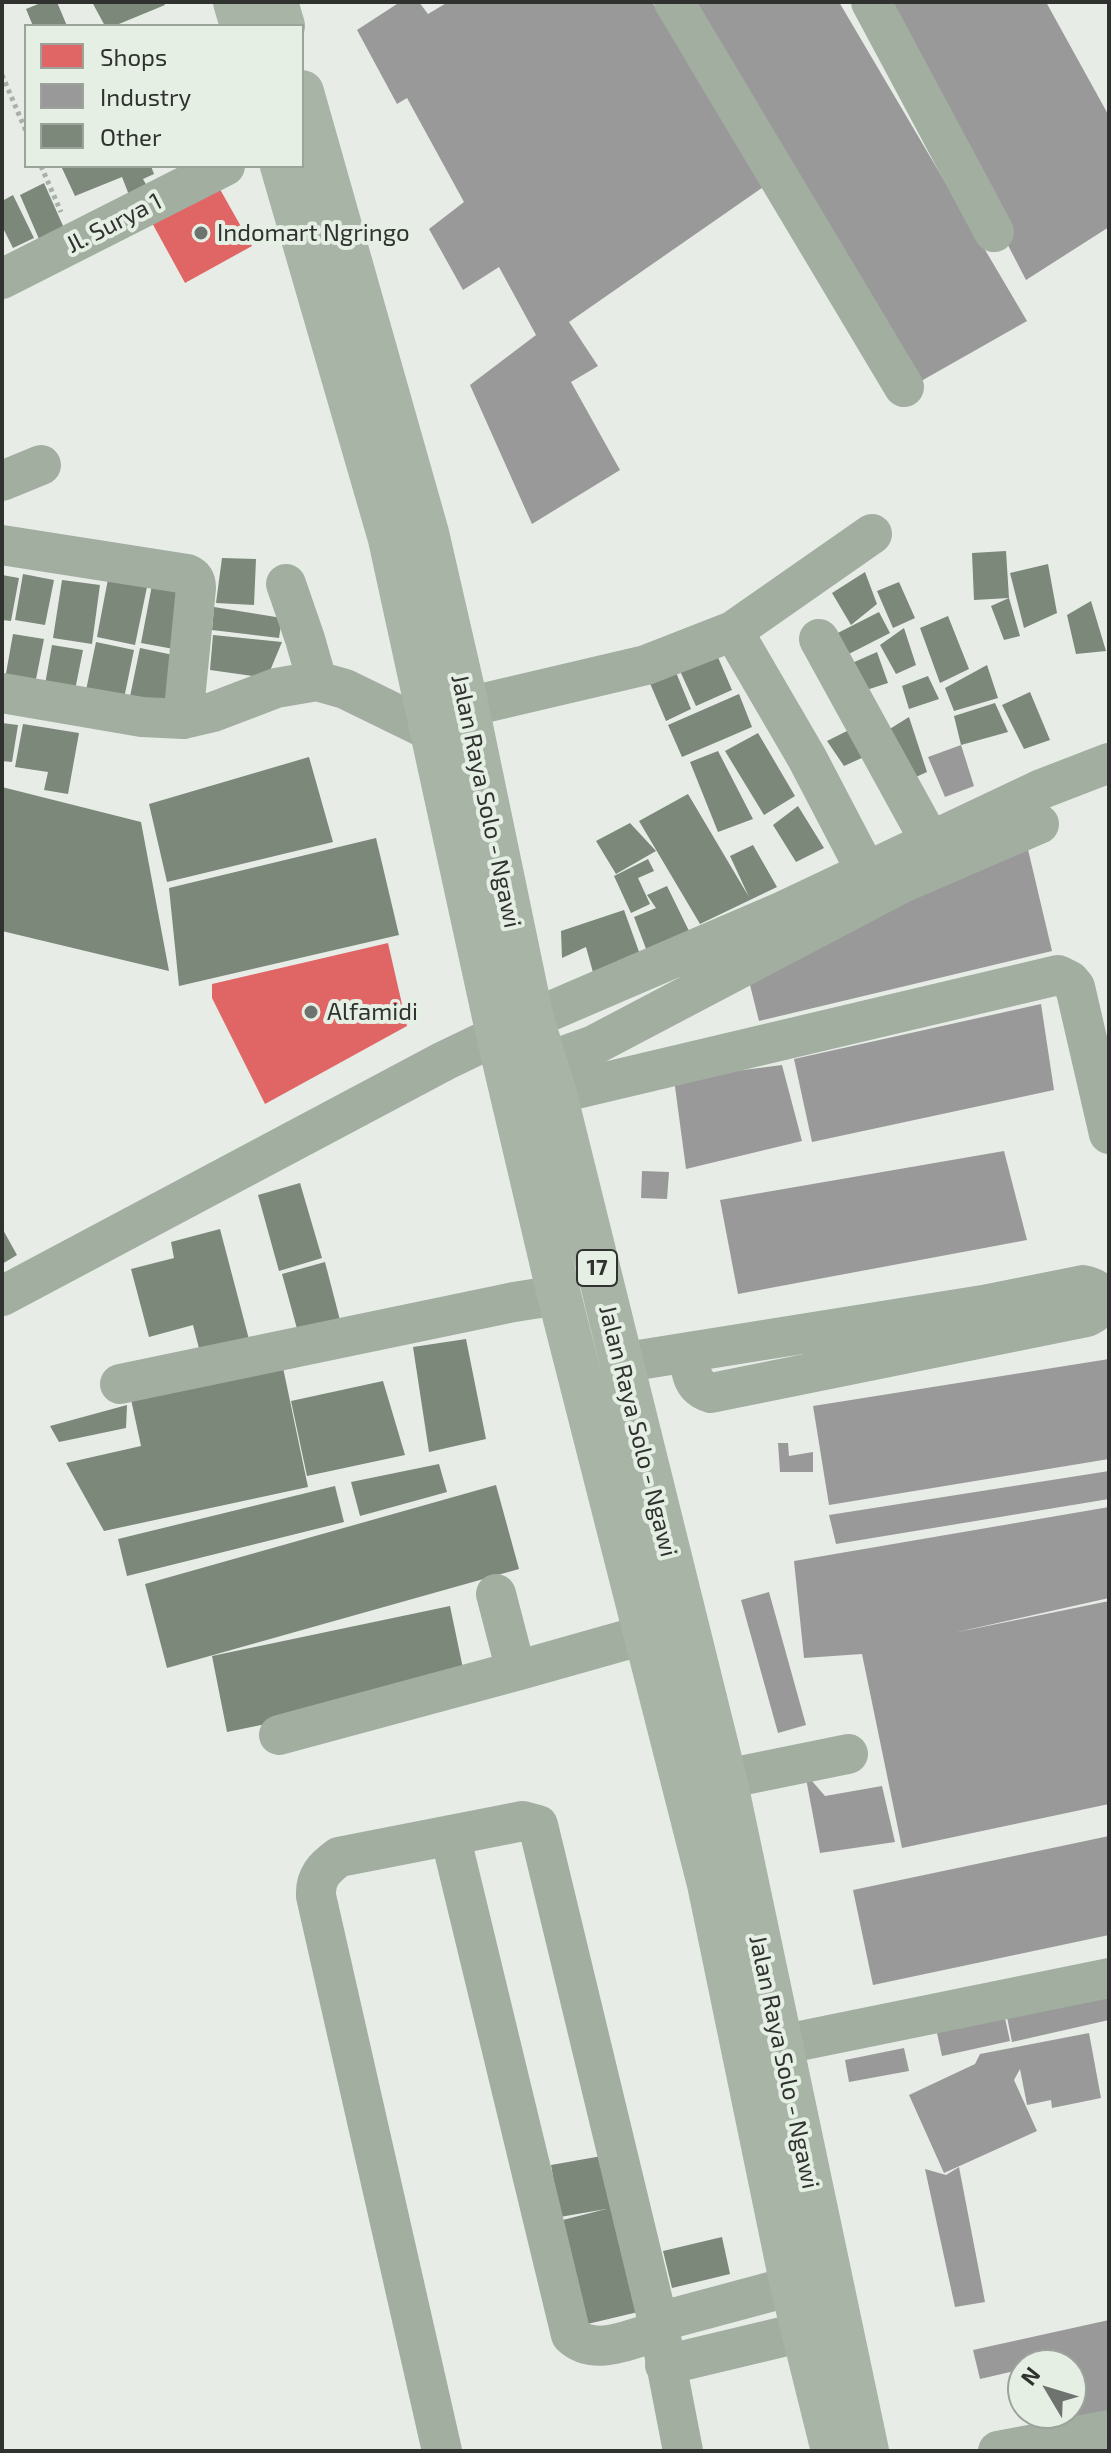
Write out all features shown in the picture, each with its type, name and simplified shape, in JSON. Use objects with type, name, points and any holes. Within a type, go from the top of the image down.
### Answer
[{"type":"highway","points":[[235,2],[241,24]]},
{"type":"highway","points":[[276,2],[282,24]]},
{"type":"highway","name":"Jalan Raya Solo - Ngawi","points":[[304,99],[427,533],[467,707],[559,1295],[709,1884],[792,2286],[833,2451]]},
{"type":"highway","name":"Jalan Raya Solo - Ngawi","points":[[283,168],[390,539],[431,731],[515,1027],[550,1078],[725,1779],[867,2451]]},
{"type":"street","points":[[674,2],[904,387]]},
{"type":"street","points":[[871,2],[994,232]]},
{"type":"street","name":"Jl. Surya 1","points":[[2,279],[221,168]]},
{"type":"street","points":[[2,481],[41,465]]},
{"type":"street","points":[[467,707],[646,665],[733,631],[872,534]]},
{"type":"street","points":[[2,545],[192,577],[196,588],[183,719]]},
{"type":"street","points":[[286,584],[317,681]]},
{"type":"street","points":[[733,631],[807,758],[866,871]]},
{"type":"street","points":[[819,639],[930,841]]},
{"type":"street","points":[[2,693],[142,717],[183,719],[213,712],[276,688],[317,681],[345,689],[431,731]]},
{"type":"street","points":[[2,1296],[444,1061],[783,911],[1039,790],[1109,763]]},
{"type":"street","points":[[550,1078],[594,1045],[900,884],[1039,824]]},
{"type":"street","points":[[550,1078],[1058,975],[1075,987],[1109,1134]]},
{"type":"street","points":[[620,1363],[688,1352],[983,1305],[1083,1285],[1098,1291],[1101,1298],[1094,1313],[1087,1317],[711,1393],[703,1391],[693,1380],[688,1352]]},
{"type":"street","points":[[120,1384],[559,1295]]},
{"type":"street","points":[[496,1594],[516,1671]]},
{"type":"street","points":[[279,1735],[647,1634]]},
{"type":"street","points":[[725,1779],[848,1754]]},
{"type":"street","points":[[442,2451],[315,1883],[326,1867],[339,1857],[523,1821],[538,1825],[661,2339],[683,2451]]},
{"type":"street","points":[[450,1835],[571,2335],[583,2345],[600,2347],[661,2339],[803,2332]]},
{"type":"street","points":[[780,2045],[1109,1978]]},
{"type":"street","points":[[661,2339],[792,2286]]},
{"type":"street","points":[[998,2451],[1109,2430]]},
{"type":"path","points":[[2,75],[24,126]]},
{"type":"path","points":[[42,168],[74,243]]},
{"type":"building: Shops","name":"Indomart Ngringo","points":[[217,184],[252,246],[185,283],[151,221]]},
{"type":"building: Shops","name":"Alfamidi","points":[[388,943],[407,1026],[265,1104],[212,998],[212,984]]},
{"type":"building: Industry","points":[[400,2],[419,2],[428,14],[448,2],[652,2],[769,183],[569,322],[598,366],[571,382],[620,470],[532,524],[470,385],[536,335],[499,267],[463,290],[429,229],[464,202],[407,98],[397,104],[357,30]]},
{"type":"building: Industry","points":[[686,2],[839,2],[1027,321],[907,389]]},
{"type":"building: Industry","points":[[882,2],[1046,2],[1109,116],[1109,227],[1026,280]]},
{"type":"building: Industry","points":[[961,745],[974,786],[945,797],[928,757]]},
{"type":"building: Industry","points":[[1026,841],[1052,951],[759,1021],[746,969]]},
{"type":"building: Industry","points":[[1041,1004],[1054,1090],[812,1142],[794,1059]]},
{"type":"building: Industry","points":[[782,1065],[802,1141],[686,1169],[674,1079]]},
{"type":"building: Industry","points":[[1004,1151],[1027,1240],[738,1294],[720,1200]]},
{"type":"building: Industry","points":[[642,1171],[669,1172],[667,1199],[641,1198]]},
{"type":"building: Industry","points":[[1109,1359],[1109,1459],[829,1505],[813,1406]]},
{"type":"building: Industry","points":[[778,1443],[788,1443],[789,1456],[813,1452],[813,1472],[780,1472]]},
{"type":"building: Industry","points":[[1109,1471],[1109,1499],[836,1544],[829,1515]]},
{"type":"building: Industry","points":[[1109,1507],[1109,1598],[953,1633],[1109,1601],[1109,1804],[902,1848],[862,1654],[804,1658],[794,1561]]},
{"type":"building: Industry","points":[[769,1592],[806,1725],[778,1733],[741,1600]]},
{"type":"building: Industry","points":[[805,1773],[825,1796],[882,1786],[895,1842],[820,1853]]},
{"type":"building: Industry","points":[[1109,1836],[1109,1935],[873,1985],[853,1890]]},
{"type":"building: Industry","points":[[1109,1996],[1109,2020],[1012,2042],[1006,2012]]},
{"type":"building: Industry","points":[[1003,2009],[1010,2041],[942,2056],[935,2024]]},
{"type":"building: Industry","points":[[1089,2033],[1101,2098],[1052,2108],[1051,2100],[1027,2105],[1020,2069],[1014,2080],[1037,2131],[944,2173],[909,2095],[975,2064],[980,2054]]},
{"type":"building: Industry","points":[[904,2048],[909,2071],[849,2082],[845,2060]]},
{"type":"building: Industry","points":[[959,2167],[985,2302],[955,2307],[925,2169],[946,2175]]},
{"type":"building: Industry","points":[[1109,2320],[1109,2413],[1087,2418],[1087,2349],[1007,2349],[1007,2373],[980,2379],[973,2350]]},
{"type":"building: Other","points":[[43,2],[57,2],[66,24],[32,24],[26,9]]},
{"type":"building: Other","points":[[92,2],[163,2],[165,5],[119,24],[104,24]]},
{"type":"building: Other","points":[[62,168],[152,168],[154,174],[143,179],[148,188],[129,195],[122,177],[75,196]]},
{"type":"building: Other","points":[[44,183],[64,228],[39,239],[20,195]]},
{"type":"building: Other","points":[[13,195],[34,238],[13,248],[2,226],[2,201]]},
{"type":"building: Other","points":[[1006,551],[1009,598],[974,600],[972,553]]},
{"type":"building: Other","points":[[222,558],[256,559],[254,605],[216,603]]},
{"type":"building: Other","points":[[1048,564],[1057,613],[1024,628],[1010,573]]},
{"type":"building: Other","points":[[865,572],[877,604],[851,625],[832,593]]},
{"type":"building: Other","points":[[23,574],[54,580],[45,625],[15,620]]},
{"type":"building: Other","points":[[2,575],[19,578],[11,621],[2,620]]},
{"type":"building: Other","points":[[108,579],[147,587],[135,645],[97,637]]},
{"type":"building: Other","points":[[62,580],[100,585],[92,644],[53,638]]},
{"type":"building: Other","points":[[899,582],[915,618],[893,628],[877,591]]},
{"type":"building: Other","points":[[152,585],[191,592],[179,650],[141,643]]},
{"type":"building: Other","points":[[1009,598],[1020,636],[1004,640],[991,606]]},
{"type":"building: Other","points":[[1091,601],[1106,651],[1076,654],[1067,615]]},
{"type":"building: Other","points":[[214,607],[282,618],[279,638],[212,630]]},
{"type":"building: Other","points":[[879,612],[890,633],[837,660],[826,639]]},
{"type":"building: Other","points":[[948,616],[969,669],[940,683],[920,628]]},
{"type":"building: Other","points":[[904,628],[916,665],[896,674],[880,645]]},
{"type":"building: Other","points":[[13,634],[44,639],[35,684],[5,679]]},
{"type":"building: Other","points":[[213,635],[282,642],[267,678],[210,670]]},
{"type":"building: Other","points":[[96,642],[134,650],[122,708],[84,700]]},
{"type":"building: Other","points":[[52,645],[83,650],[74,695],[44,690]]},
{"type":"building: Other","points":[[140,648],[178,656],[166,714],[128,706]]},
{"type":"building: Other","points":[[877,652],[888,683],[857,693],[843,667]]},
{"type":"building: Other","points":[[717,655],[732,690],[696,706],[680,671]]},
{"type":"building: Other","points":[[987,665],[998,698],[954,711],[945,688]]},
{"type":"building: Other","points":[[675,670],[691,709],[666,721],[649,681]]},
{"type":"building: Other","points":[[928,676],[939,699],[909,709],[902,686]]},
{"type":"building: Other","points":[[1030,692],[1050,740],[1024,749],[1002,705]]},
{"type":"building: Other","points":[[739,694],[752,727],[682,757],[668,725]]},
{"type":"building: Other","points":[[995,703],[1008,732],[961,745],[954,716]]},
{"type":"building: Other","points":[[909,717],[927,772],[907,781],[880,735]]},
{"type":"building: Other","points":[[2,723],[18,725],[12,762],[2,761]]},
{"type":"building: Other","points":[[23,724],[79,733],[68,794],[44,790],[48,772],[15,767]]},
{"type":"building: Other","points":[[859,725],[875,752],[844,766],[827,741]]},
{"type":"building: Other","points":[[758,733],[795,796],[764,815],[725,751]]},
{"type":"building: Other","points":[[718,751],[753,819],[718,832],[690,762]]},
{"type":"building: Other","points":[[309,757],[333,842],[167,882],[149,804]]},
{"type":"building: Other","points":[[2,787],[141,822],[169,971],[2,931]]},
{"type":"building: Other","points":[[688,794],[749,897],[730,856],[753,845],[777,887],[700,924],[639,821]]},
{"type":"building: Other","points":[[798,806],[824,848],[796,862],[773,825]]},
{"type":"building: Other","points":[[630,823],[656,851],[616,874],[596,841]]},
{"type":"building: Other","points":[[376,838],[399,935],[179,986],[169,888]]},
{"type":"building: Other","points":[[648,859],[654,871],[638,878],[650,904],[631,913],[614,876]]},
{"type":"building: Other","points":[[667,886],[690,933],[648,954],[634,917],[656,908],[647,895]]},
{"type":"building: Other","points":[[624,910],[642,960],[594,976],[586,947],[562,958],[561,931]]},
{"type":"building: Other","points":[[300,1183],[322,1258],[279,1271],[258,1195]]},
{"type":"building: Other","points":[[2,1228],[17,1255],[2,1264]]},
{"type":"building: Other","points":[[220,1229],[251,1347],[202,1360],[193,1325],[149,1337],[131,1269],[174,1258],[171,1242]]},
{"type":"building: Other","points":[[325,1262],[341,1324],[299,1336],[282,1274]]},
{"type":"building: Other","points":[[466,1339],[486,1439],[429,1452],[413,1347]]},
{"type":"building: Other","points":[[281,1358],[308,1487],[104,1531],[66,1463],[141,1446],[129,1390]]},
{"type":"building: Other","points":[[383,1381],[405,1455],[307,1476],[291,1401]]},
{"type":"building: Other","points":[[127,1405],[126,1428],[59,1442],[50,1426]]},
{"type":"building: Other","points":[[439,1464],[447,1492],[360,1516],[351,1482]]},
{"type":"building: Other","points":[[496,1485],[519,1569],[167,1668],[145,1584]]},
{"type":"building: Other","points":[[335,1486],[344,1522],[127,1576],[118,1539]]},
{"type":"building: Other","points":[[450,1606],[466,1683],[227,1732],[212,1656]]},
{"type":"building: Other","points":[[602,2156],[638,2312],[579,2326],[555,2222],[606,2209],[560,2217],[551,2165]]},
{"type":"building: Other","points":[[722,2237],[730,2274],[672,2288],[663,2251]]},
{"type":"place","name":"Indomart Ngringo","points":[[201,233]]},
{"type":"place","name":"Alfamidi","points":[[311,1012]]}]
